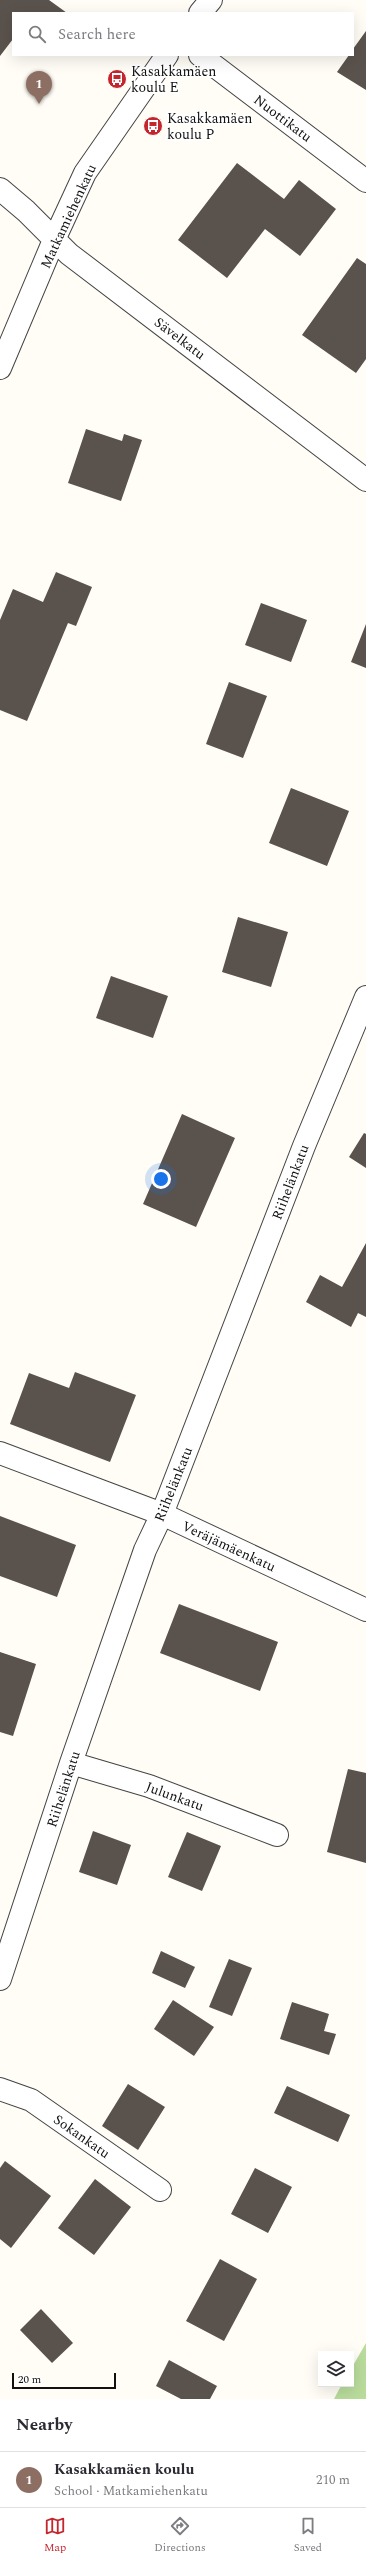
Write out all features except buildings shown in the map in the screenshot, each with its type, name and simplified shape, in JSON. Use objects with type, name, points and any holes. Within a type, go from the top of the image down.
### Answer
[{"type":"street","points":[[201,12],[211,0]]},
{"type":"street","name":"Matkamiehenkatu","points":[[0,368],[54,240],[85,173],[166,56]]},
{"type":"street","name":"Nuottikatu","points":[[201,56],[366,181]]},
{"type":"street","name":"Sävelkatu","points":[[0,189],[26,211],[54,240],[366,480]]},
{"type":"street","name":"Riihelänkatu","points":[[0,1978],[71,1763],[145,1550],[162,1514],[304,1146],[366,997]]},
{"type":"street","name":"Veräjämäenkatu","points":[[0,1453],[162,1514],[366,1610]]},
{"type":"street","name":"Julunkatu","points":[[71,1763],[148,1786],[278,1835]]},
{"type":"street","name":"Sokankatu","points":[[0,2089],[31,2100],[160,2190]]},
{"type":"green space","points":[[366,2343],[366,2399],[334,2399],[340,2387],[354,2387],[354,2364]]},
{"type":"place","name":"Kasakkamäen koulu E","points":[[117,79]]},
{"type":"place","name":"Kasakkamäen koulu","points":[[39,104]]},
{"type":"place","name":"Kasakkamäen koulu P","points":[[153,126]]}]
